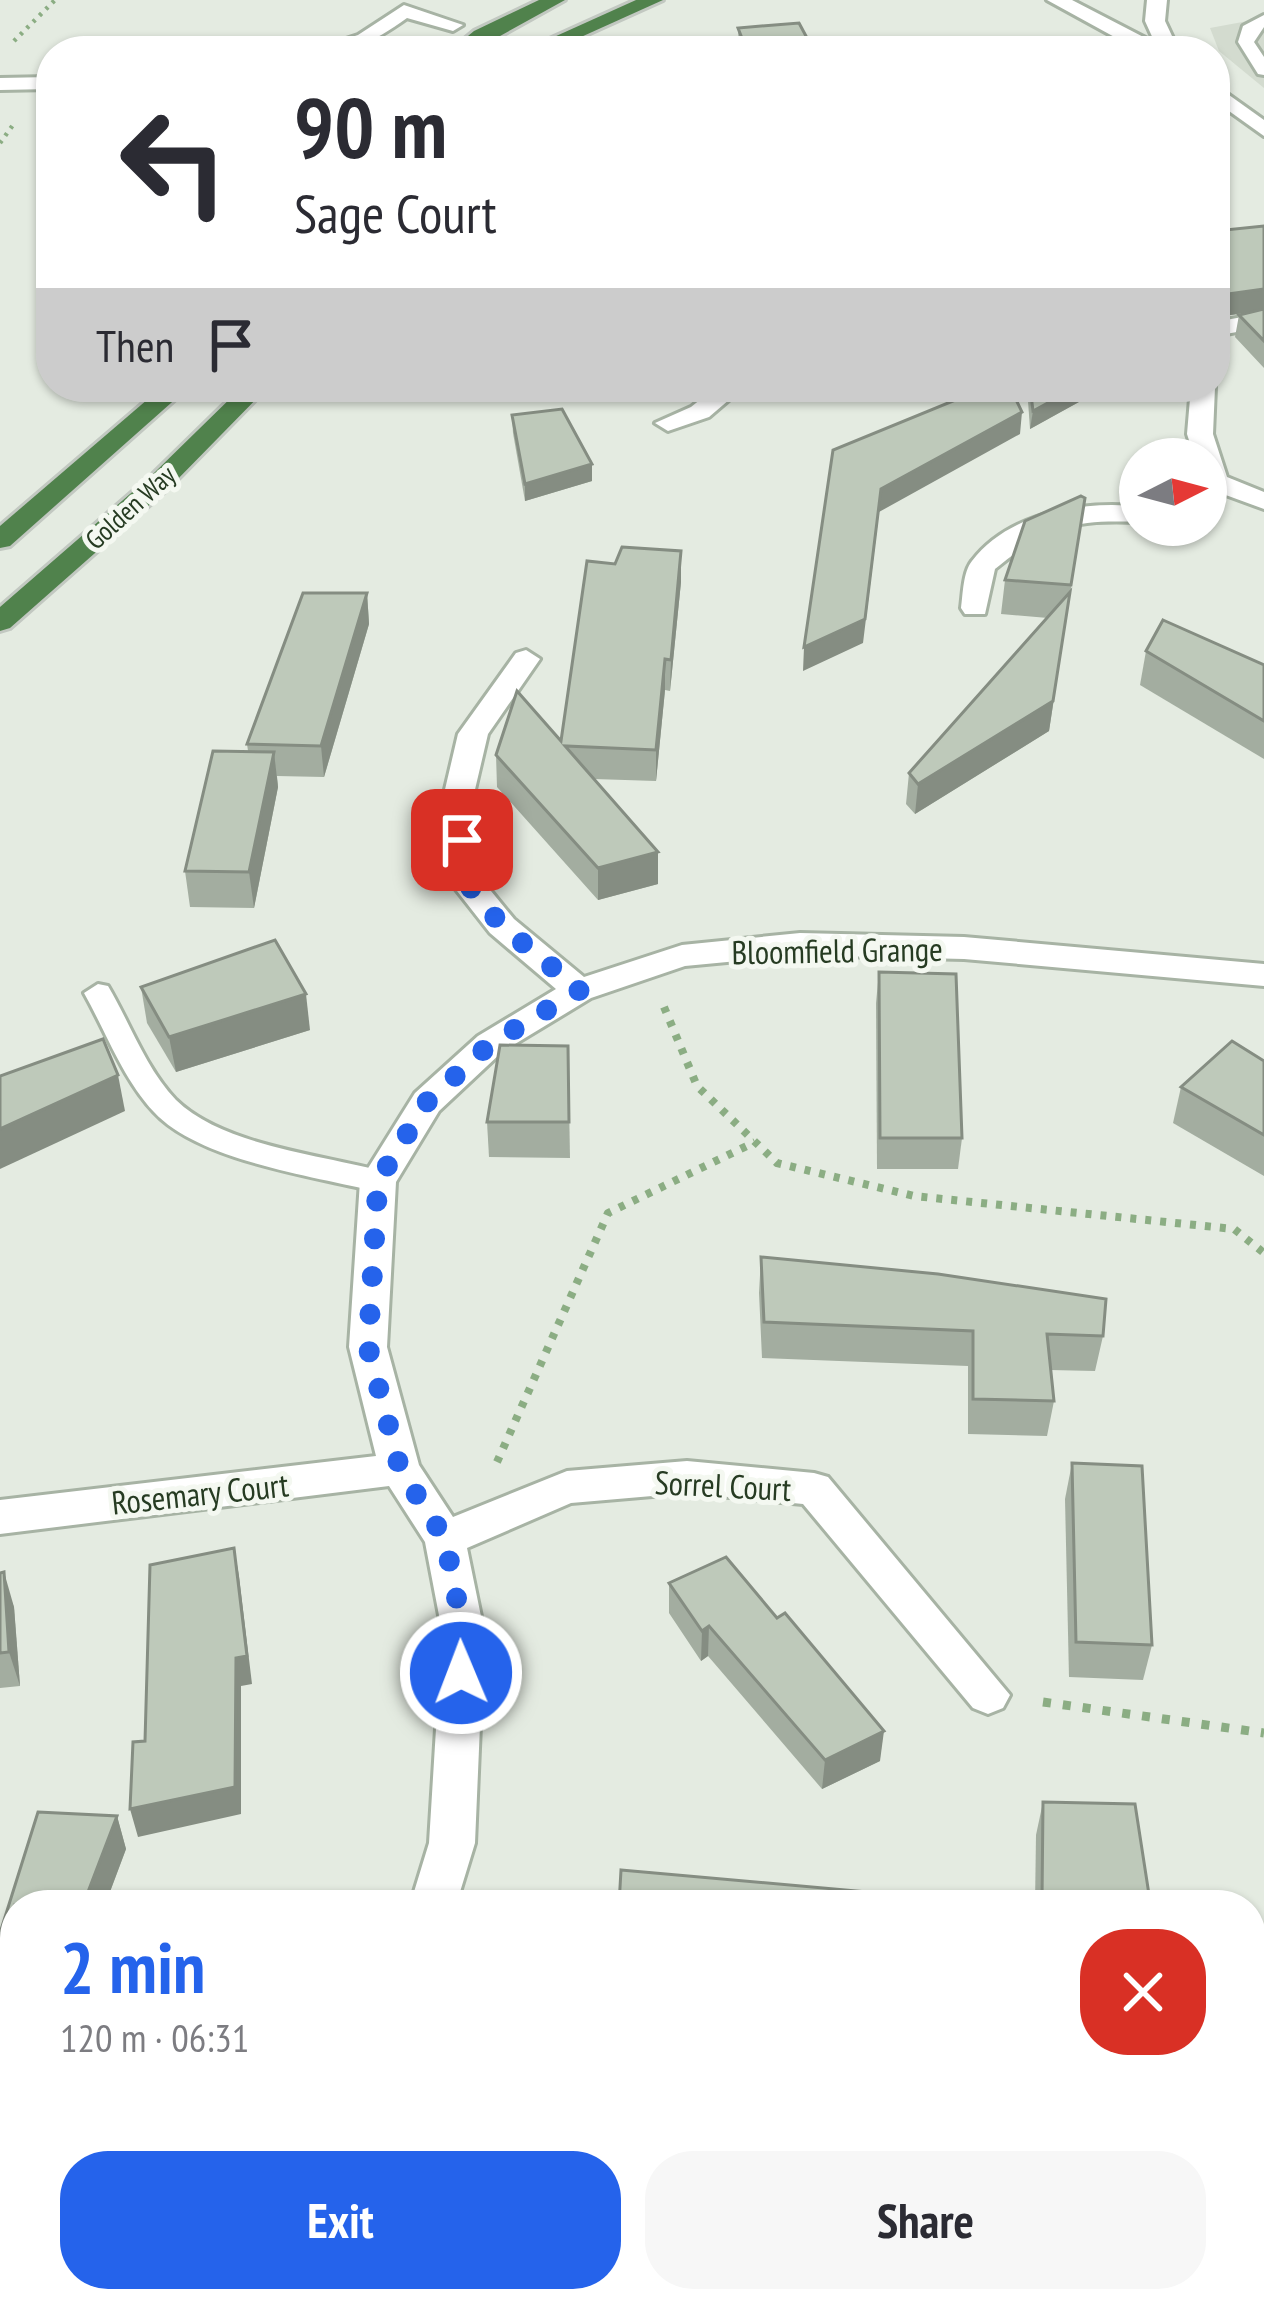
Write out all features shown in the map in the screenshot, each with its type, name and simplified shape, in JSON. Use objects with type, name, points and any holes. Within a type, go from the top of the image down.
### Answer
[{"type":"highway","points":[[480,36],[555,0]]},
{"type":"highway","points":[[568,36],[652,0]]},
{"type":"highway","name":"Golden Way","points":[[0,541],[160,402]]},
{"type":"highway","name":"Golden Way","points":[[0,622],[162,480],[241,402]]},
{"type":"street","points":[[1057,0],[1126,36]]},
{"type":"street","points":[[1157,0],[1155,21],[1162,36]]},
{"type":"street","points":[[368,36],[404,11],[453,25]]},
{"type":"street","points":[[0,84],[36,83]]},
{"type":"street","points":[[1230,104],[1264,130]]},
{"type":"street","points":[[1230,326],[1264,320]]},
{"type":"street","points":[[668,423],[700,412],[713,402]]},
{"type":"street","points":[[1201,438],[1202,402]]},
{"type":"street","points":[[1227,494],[1264,501]]},
{"type":"street","points":[[975,608],[982,566],[1031,524],[1090,511],[1119,513]]},
{"type":"street","points":[[526,659],[472,734],[458,798],[466,882],[502,926],[580,990]]},
{"type":"street","name":"Bloomfield Grange","points":[[438,1890],[452,1843],[463,1631],[445,1539],[400,1469],[368,1347],[378,1181],[427,1102],[490,1044],[580,990],[682,956],[800,944],[964,948],[1264,975]]},
{"type":"street","name":"Rosemary Court","points":[[0,1516],[400,1469]]},
{"type":"street","name":"Sorrel Court","points":[[445,1539],[568,1487],[687,1477],[814,1490],[988,1694]]},
{"type":"lane","points":[[1264,20],[1249,30],[1246,42],[1264,70]]},
{"type":"lane","points":[[98,993],[164,1104],[181,1120],[207,1134],[378,1181]]},
{"type":"path","points":[[14,41],[55,0]]},
{"type":"path","points":[[647,967],[697,1086],[778,1163],[914,1196],[1234,1229],[1264,1253]]},
{"type":"path","points":[[445,1539],[502,1454],[608,1213],[755,1142]]},
{"type":"path","points":[[988,1694],[1264,1733]]},
{"type":"shaded area","points":[[1264,18],[1264,88],[1230,60],[1230,36],[1213,36],[1210,28]]},
{"type":"building","points":[[799,23],[806,36],[741,36],[738,28]]},
{"type":"building","points":[[1264,226],[1264,289],[1230,294],[1230,229]]},
{"type":"building","points":[[1264,309],[1264,341],[1239,315]]},
{"type":"building","points":[[950,402],[1017,402],[1022,412],[881,489],[865,619],[804,647],[833,450]]},
{"type":"building","points":[[562,409],[592,464],[525,484],[512,415]]},
{"type":"building","points":[[1085,498],[1071,585],[1005,580],[1025,521]]},
{"type":"building","points":[[622,547],[681,551],[671,660],[665,659],[656,750],[565,746],[658,852],[598,868],[496,755],[517,691],[561,741],[587,561],[615,564]]},
{"type":"building","points":[[1070,592],[1053,701],[918,784],[909,773]]},
{"type":"building","points":[[303,593],[367,593],[321,746],[247,744]]},
{"type":"building","points":[[1163,620],[1264,665],[1264,721],[1146,651]]},
{"type":"building","points":[[213,751],[274,752],[249,872],[185,871]]},
{"type":"building","points":[[275,940],[306,994],[169,1037],[141,987]]},
{"type":"building","points":[[879,972],[956,974],[962,1138],[880,1138]]},
{"type":"building","points":[[103,1039],[118,1075],[0,1129],[0,1076]]},
{"type":"building","points":[[1232,1041],[1264,1061],[1264,1135],[1181,1087]]},
{"type":"building","points":[[500,1045],[568,1046],[569,1122],[487,1122]]},
{"type":"building","points":[[761,1257],[938,1274],[1106,1299],[1103,1336],[1047,1334],[1054,1401],[973,1399],[973,1331],[764,1322]]},
{"type":"building","points":[[1072,1463],[1142,1466],[1152,1645],[1076,1642]]},
{"type":"building","points":[[234,1548],[247,1656],[236,1658],[235,1787],[130,1809],[133,1742],[145,1741],[150,1565]]},
{"type":"building","points":[[726,1557],[777,1618],[785,1613],[884,1731],[825,1760],[709,1626],[702,1631],[669,1583]]},
{"type":"building","points":[[4,1572],[9,1652],[0,1653],[0,1573]]},
{"type":"building","points":[[1043,1802],[1135,1804],[1148,1890],[1042,1890]]},
{"type":"building","points":[[38,1812],[117,1816],[89,1890],[14,1890]]},
{"type":"building","points":[[621,1870],[845,1890],[620,1890]]},
{"type":"route","points":[[461,1673],[463,1631],[445,1539],[400,1469],[368,1347],[378,1181],[427,1102],[490,1044],[580,990],[502,926],[466,882],[462,840]]}]
